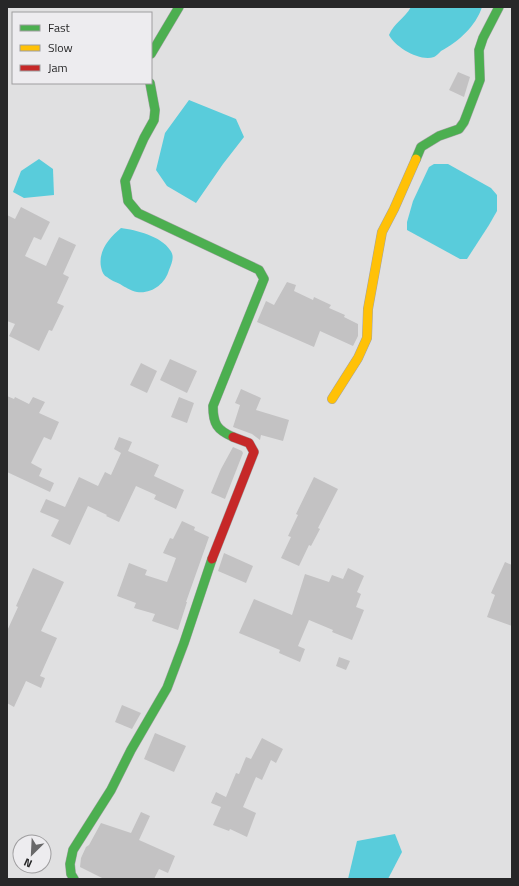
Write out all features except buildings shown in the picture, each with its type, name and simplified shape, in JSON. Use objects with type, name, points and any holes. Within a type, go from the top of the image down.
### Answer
[{"type":"main road","points":[[152,52],[179,7]]},
{"type":"main road","points":[[332,399],[358,358],[367,338],[368,309],[382,232],[394,209],[421,147],[428,141],[459,129],[464,122],[480,80],[479,50],[483,38],[500,7]]},
{"type":"main road","points":[[74,879],[71,874],[70,864],[73,850],[111,790],[166,688],[184,643],[216,546],[254,452],[249,443],[221,432],[214,423],[212,416],[213,406],[264,279],[260,270],[138,213],[128,200],[125,182],[144,138],[154,120],[155,110],[150,84]]},
{"type":"water","points":[[411,7],[482,7],[475,21],[466,33],[435,57],[428,58],[415,55],[402,49],[392,40],[389,35]]},
{"type":"water","points":[[189,100],[236,119],[244,137],[196,203],[167,186],[156,170],[165,133]]},
{"type":"water","points":[[39,159],[53,169],[54,195],[24,198],[13,192],[21,171]]},
{"type":"water","points":[[434,164],[448,164],[491,188],[497,195],[497,211],[467,259],[460,259],[407,230],[407,222],[413,201],[429,167]]},
{"type":"water","points":[[121,228],[148,234],[161,241],[172,252],[171,265],[167,275],[161,284],[153,290],[143,292],[133,291],[110,279],[103,273],[101,267],[101,256],[105,245]]},
{"type":"water","points":[[395,834],[402,852],[388,879],[348,879],[357,841]]},
{"type":"traffic: fast","points":[[152,52],[179,7]]},
{"type":"traffic: fast","points":[[416,159],[421,147],[439,136],[459,129],[464,122],[480,80],[479,50],[483,38],[499,7]]},
{"type":"traffic: fast","points":[[150,84],[155,110],[154,120],[144,138],[125,181],[128,201],[138,213],[259,270],[264,279],[213,406],[217,426],[223,432],[233,437]]},
{"type":"traffic: fast","points":[[74,879],[71,874],[70,864],[73,850],[111,790],[131,750],[167,688],[184,643],[212,559]]},
{"type":"traffic: slow","points":[[332,399],[358,358],[367,338],[368,309],[382,232],[416,159]]},
{"type":"traffic: jam","points":[[212,559],[254,452],[249,443],[233,437]]}]
